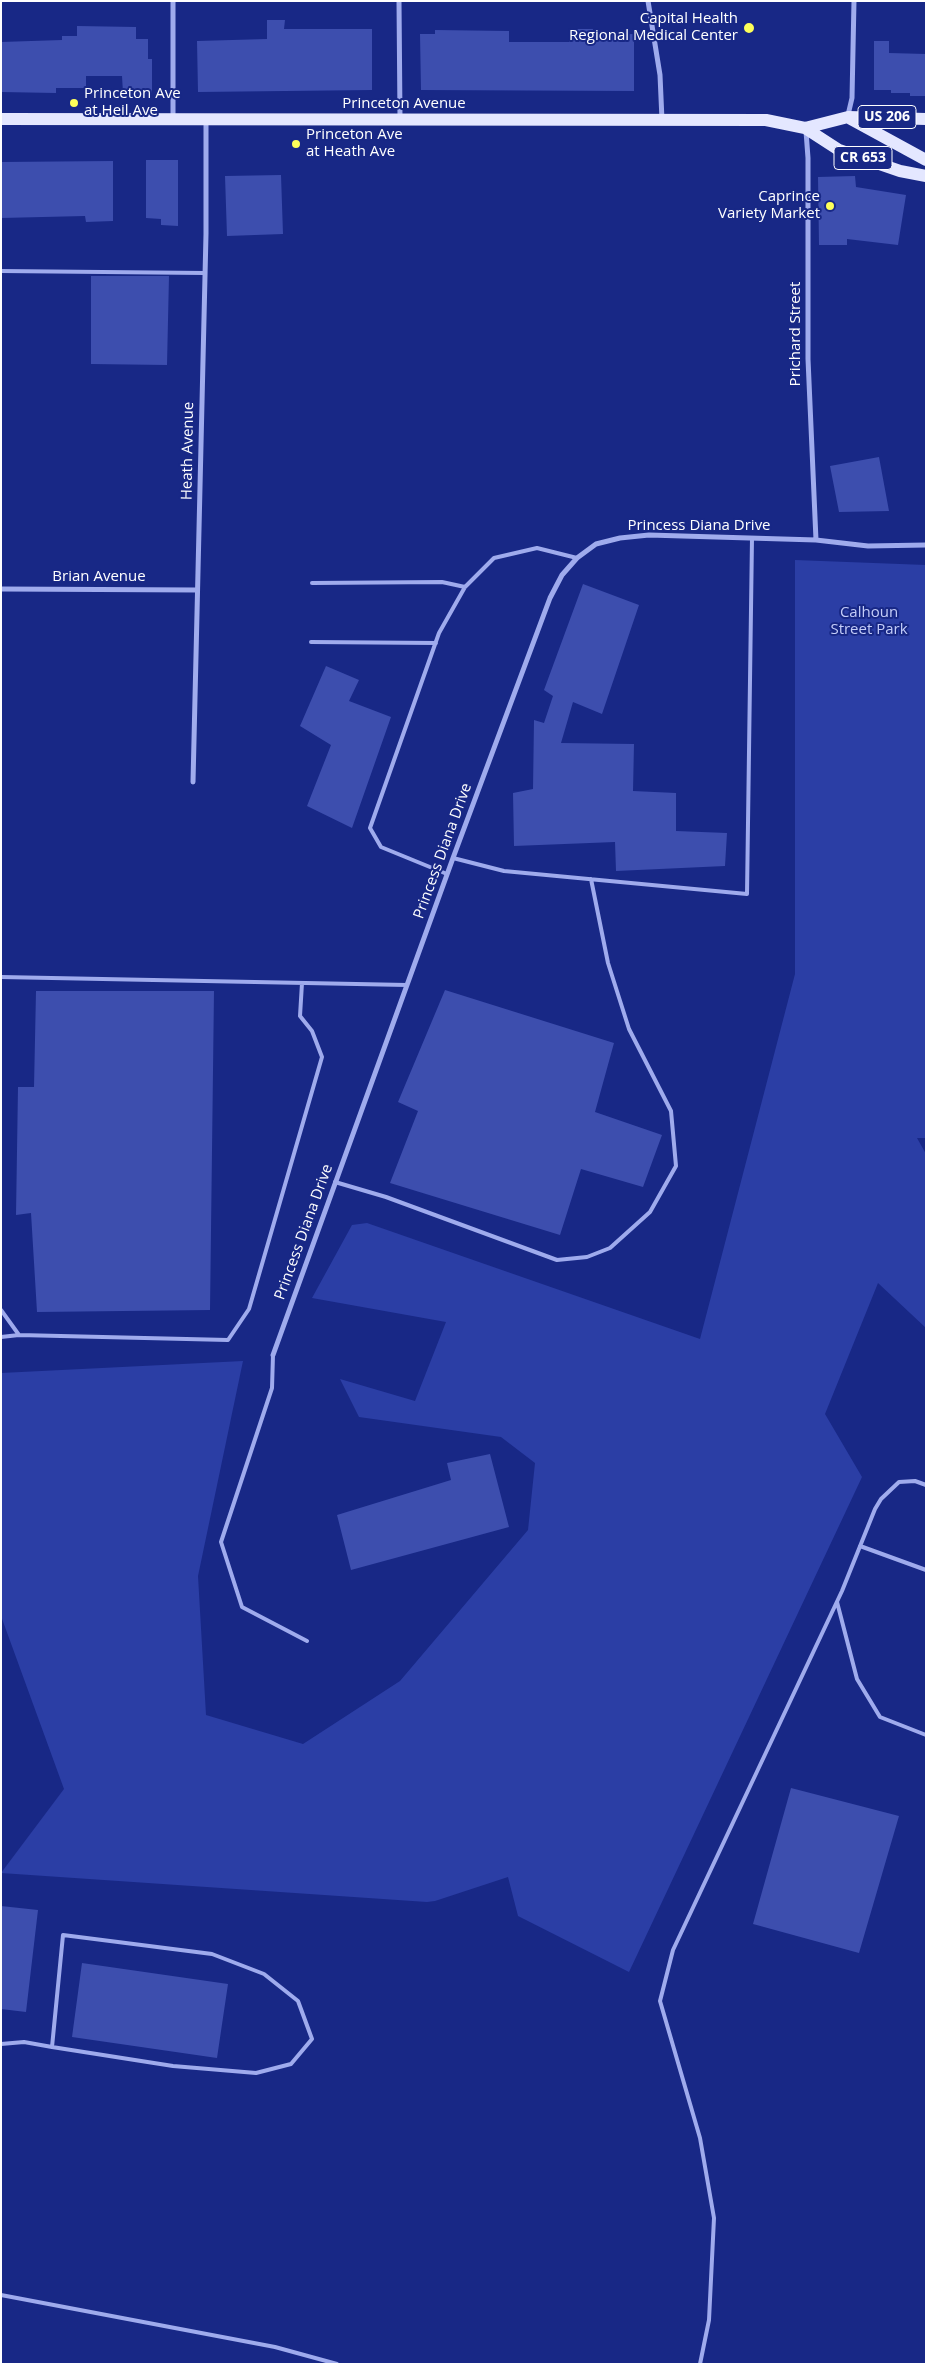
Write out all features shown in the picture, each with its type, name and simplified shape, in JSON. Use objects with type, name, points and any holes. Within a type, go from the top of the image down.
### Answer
[{"type":"main road","name":"US 206","points":[[806,128],[848,117],[926,118]]},
{"type":"main road","name":"CR 653","points":[[848,117],[926,160]]},
{"type":"main road","name":"Princeton Avenue","points":[[1,119],[766,120],[806,128]]},
{"type":"main road","name":"CR 653","points":[[806,128],[839,150],[900,171],[926,176]]},
{"type":"street","points":[[173,1],[173,120]]},
{"type":"street","points":[[399,1],[400,120]]},
{"type":"street","points":[[648,1],[660,75],[662,121]]},
{"type":"street","points":[[848,117],[852,98],[854,1]]},
{"type":"street","name":"Heath Avenue","points":[[193,782],[205,273],[206,120]]},
{"type":"street","name":"Prichard Street","points":[[806,128],[808,158],[808,359],[816,540]]},
{"type":"street","name":"Princess Diana Drive","points":[[273,1355],[447,874],[550,598],[562,575],[577,558],[596,544],[620,538],[649,535],[780,538],[868,546],[926,545]]},
{"type":"street","name":"Brian Avenue","points":[[1,589],[197,590]]},
{"type":"lane","points":[[1,271],[205,273]]},
{"type":"lane","points":[[453,858],[504,871],[747,894],[752,538]]},
{"type":"lane","points":[[447,874],[381,847],[370,828],[439,633],[466,587],[494,558],[537,548],[577,558]]},
{"type":"lane","points":[[312,583],[442,582],[466,587]]},
{"type":"lane","points":[[311,642],[436,643]]},
{"type":"lane","points":[[336,1182],[386,1197],[557,1260],[587,1257],[610,1248],[650,1212],[676,1166],[671,1111],[629,1029],[608,963],[591,879]]},
{"type":"lane","points":[[1,977],[407,986]]},
{"type":"lane","points":[[1,1337],[19,1335],[228,1340],[249,1309],[322,1057],[312,1031],[300,1016],[302,983]]},
{"type":"lane","points":[[1,1310],[19,1335]]},
{"type":"lane","points":[[273,1355],[272,1388],[220,1542],[242,1607],[307,1641]]},
{"type":"lane","points":[[700,2364],[710,2320],[714,2218],[700,2138],[660,2001],[673,1950],[837,1602],[875,1509],[891,1488],[899,1482],[915,1481],[926,1485]]},
{"type":"lane","points":[[860,1546],[926,1570]]},
{"type":"lane","points":[[837,1602],[857,1678],[880,1716],[926,1736]]},
{"type":"lane","points":[[1,2044],[24,2042],[52,2047],[173,2066],[256,2073],[291,2064],[312,2040],[298,2001],[264,1974],[212,1954],[63,1935],[52,2047]]},
{"type":"lane","points":[[1,2295],[275,2347],[337,2364]]},
{"type":"green space","name":"Calhoun Street Park","points":[[795,560],[926,565],[926,1138],[917,1138],[926,1154],[926,1328],[878,1283],[825,1414],[862,1477],[629,1972],[518,1916],[508,1877],[427,1902],[1,1873],[64,1789],[1,1616],[1,1373],[243,1361],[198,1576],[206,1715],[303,1744],[400,1681],[528,1530],[535,1463],[501,1437],[359,1417],[340,1379],[415,1401],[446,1322],[312,1298],[352,1225],[367,1223],[700,1339],[795,974]]},
{"type":"building","points":[[267,20],[285,20],[284,29],[372,29],[372,90],[198,92],[197,41],[267,39]]},
{"type":"building","points":[[77,26],[136,27],[136,39],[148,39],[148,59],[152,59],[152,94],[123,93],[122,76],[86,76],[86,88],[56,88],[56,93],[1,92],[1,42],[62,40],[62,36],[77,36]]},
{"type":"building","points":[[569,29],[593,29],[592,35],[634,34],[634,91],[421,90],[420,34],[435,34],[435,30],[509,31],[509,42],[569,42]]},
{"type":"building","points":[[874,41],[889,41],[889,53],[926,54],[926,96],[910,96],[910,93],[891,93],[891,90],[874,90]]},
{"type":"building","points":[[146,160],[178,160],[178,226],[161,225],[161,219],[146,218]]},
{"type":"building","points":[[113,161],[113,221],[86,222],[85,216],[1,218],[1,162]]},
{"type":"building","points":[[281,175],[283,234],[227,236],[225,176]]},
{"type":"building","points":[[855,176],[856,187],[906,195],[898,245],[847,239],[847,245],[819,245],[818,177]]},
{"type":"building","points":[[91,276],[169,276],[167,365],[91,364]]},
{"type":"building","points":[[879,457],[889,511],[839,512],[830,466]]},
{"type":"building","points":[[583,584],[639,605],[602,714],[573,702],[561,743],[634,744],[633,791],[676,793],[676,831],[727,833],[725,866],[616,871],[615,842],[514,846],[513,793],[533,789],[534,720],[544,723],[553,696],[544,690]]},
{"type":"building","points":[[326,666],[359,680],[349,701],[391,717],[352,828],[307,806],[331,745],[300,726]]},
{"type":"building","points":[[445,990],[614,1043],[595,1112],[662,1135],[643,1187],[581,1169],[560,1235],[390,1183],[418,1111],[398,1102]]},
{"type":"building","points":[[36,991],[214,991],[210,1310],[37,1312],[31,1213],[16,1215],[18,1087],[34,1087]]},
{"type":"building","points":[[490,1454],[509,1527],[351,1570],[337,1515],[451,1480],[447,1463]]},
{"type":"building","points":[[791,1788],[899,1816],[859,1953],[753,1924]]},
{"type":"building","points":[[1,1906],[38,1910],[26,2012],[1,2009]]},
{"type":"building","points":[[82,1963],[228,1984],[217,2058],[72,2037]]},
{"type":"place","name":"Capital Health Regional Medical Center","points":[[749,28]]},
{"type":"place","name":"Princeton Ave at Heil Ave","points":[[74,103]]},
{"type":"place","name":"Princeton Ave at Heath Ave","points":[[296,144]]},
{"type":"place","name":"Caprince Variety Market","points":[[830,206]]}]
